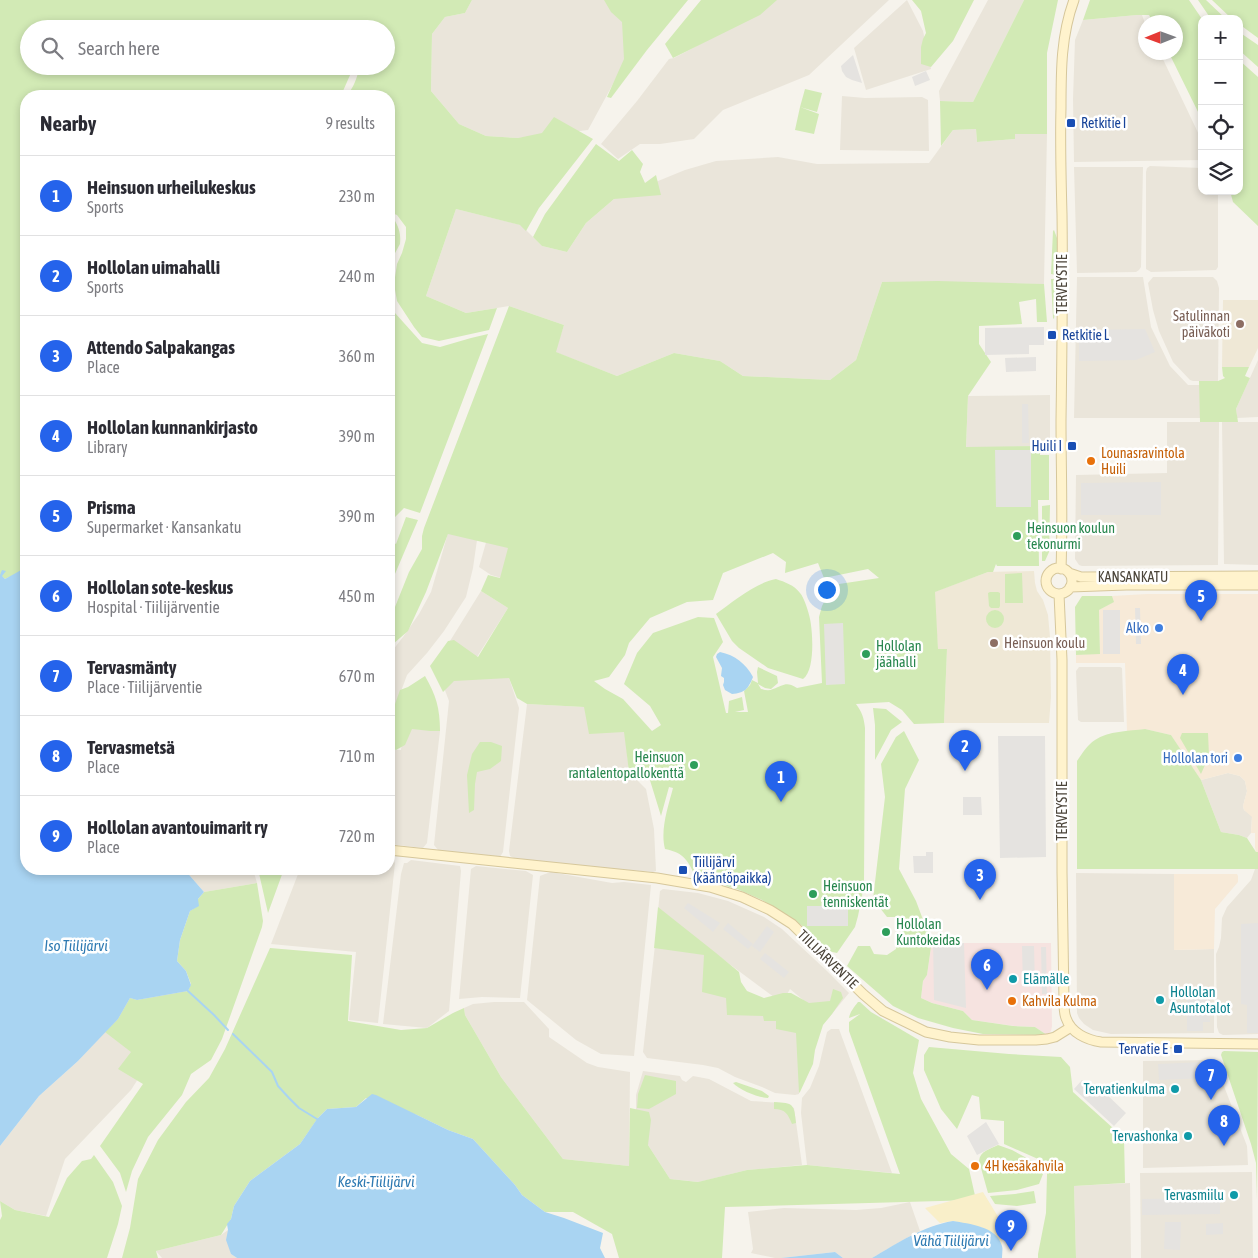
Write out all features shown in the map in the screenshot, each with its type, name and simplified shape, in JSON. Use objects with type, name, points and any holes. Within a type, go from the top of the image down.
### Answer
[{"type":"main road","name":"TERVEYSTIE","points":[[1065,571],[1061,420],[1061,80],[1064,36],[1074,0]]},
{"type":"main road","points":[[1058,568],[1065,571],[1071,582],[1070,587],[1059,594],[1049,589],[1046,580],[1048,573],[1058,568]]},
{"type":"main road","name":"KANSANKATU","points":[[1065,571],[1081,577],[1258,576]]},
{"type":"main road","name":"KANSANKATU","points":[[1070,587],[1258,585]]},
{"type":"main road","name":"TERVEYSTIE","points":[[1059,594],[1062,660],[1064,1002],[1065,1016],[1071,1027]]},
{"type":"main road","name":"TIILIJÄRVENTIE","points":[[395,851],[657,878],[710,887],[742,897],[770,910],[792,924],[863,994],[883,1011],[926,1032],[979,1040],[1036,1040],[1055,1037],[1071,1027]]},
{"type":"main road","points":[[1071,1027],[1082,1036],[1101,1042],[1258,1044]]},
{"type":"shaded area","points":[[472,0],[608,0],[625,22],[627,58],[588,130],[518,138],[486,136],[459,124],[431,91],[432,34],[445,17],[465,13]]},
{"type":"shaded area","points":[[773,0],[889,0],[809,75],[723,110],[694,139],[660,144],[640,144],[618,159],[601,144],[669,59],[695,47]]},
{"type":"shaded area","points":[[907,0],[923,31],[931,69],[866,90],[854,48]]},
{"type":"shaded area","points":[[988,0],[1024,0],[973,102],[940,101],[939,91]]},
{"type":"shaded area","points":[[1138,15],[1138,60],[1163,60],[1198,133],[1198,160],[1074,162],[1073,99],[1075,40],[1083,20]]},
{"type":"shaded area","points":[[853,55],[862,83],[846,77],[842,71],[841,66]]},
{"type":"shaded area","points":[[926,71],[930,80],[915,86],[912,77]]},
{"type":"shaded area","points":[[842,96],[865,98],[922,97],[928,100],[929,151],[840,150]]},
{"type":"shaded area","points":[[976,129],[977,142],[1015,139],[1014,134],[1047,134],[1044,284],[882,282],[856,360],[830,380],[743,376],[720,361],[674,353],[617,376],[555,352],[564,325],[509,306],[466,313],[426,296],[456,209],[521,225],[542,246],[567,252],[586,223],[614,199],[685,170],[716,161],[778,157],[817,164],[929,163],[953,130]]},
{"type":"shaded area","points":[[1150,166],[1198,168],[1198,195],[1218,195],[1218,267],[1216,270],[1151,272],[1146,269],[1147,168]]},
{"type":"shaded area","points":[[1074,167],[1143,167],[1141,267],[1136,272],[1077,273]]},
{"type":"shaded area","points":[[1077,277],[1143,277],[1151,327],[1170,366],[1188,385],[1200,385],[1200,418],[1074,418]]},
{"type":"shaded area","points":[[1153,277],[1213,277],[1217,281],[1219,288],[1218,381],[1190,380],[1173,362],[1159,331],[1153,310],[1148,283]]},
{"type":"shaded area","name":"Satulinnan päiväkoti","points":[[1223,300],[1258,300],[1258,348],[1249,367],[1222,367]]},
{"type":"shaded area","points":[[1044,327],[1044,345],[1029,345],[1029,354],[985,355],[985,328]]},
{"type":"shaded area","points":[[1145,329],[1155,352],[1136,360],[1079,361],[1079,330]]},
{"type":"shaded area","points":[[1036,357],[1036,371],[1006,372],[1005,358]]},
{"type":"shaded area","points":[[1258,360],[1258,417],[1237,418],[1236,409]]},
{"type":"shaded area","points":[[1050,395],[1050,446],[966,448],[968,396]]},
{"type":"shaded area","points":[[1022,404],[1028,404],[1029,443],[1022,443]]},
{"type":"shaded area","points":[[1167,422],[1219,422],[1218,565],[1079,565],[1075,559],[1076,475],[1167,473]]},
{"type":"shaded area","points":[[1222,422],[1258,422],[1258,565],[1224,564]]},
{"type":"shaded area","points":[[995,450],[1031,450],[1031,507],[996,507]]},
{"type":"shaded area","points":[[1161,482],[1161,515],[1081,515],[1081,483]]},
{"type":"shaded area","points":[[448,533],[477,540],[466,597],[444,631],[407,675],[395,706],[395,647],[419,614],[431,592]]},
{"type":"shaded area","points":[[487,539],[515,547],[505,579],[491,575],[479,567]]},
{"type":"shaded area","name":"Heinsuon koulu","points":[[1034,571],[1037,591],[1043,600],[1048,615],[1051,697],[1049,723],[944,723],[947,650],[938,650],[934,592],[988,572]]},
{"type":"shaded area","points":[[481,591],[508,608],[477,657],[450,641]]},
{"type":"shaded area","points":[[1147,594],[1258,594],[1258,852],[1256,852],[1255,847],[1255,833],[1251,833],[1252,817],[1244,810],[1243,806],[1247,791],[1245,781],[1240,776],[1228,773],[1201,780],[1171,735],[1145,729],[1127,732],[1125,663],[1076,663],[1076,655],[1100,653],[1099,610],[1113,602],[1112,596]]},
{"type":"shaded area","points":[[1135,608],[1140,608],[1141,644],[1136,644]]},
{"type":"shaded area","points":[[1103,610],[1120,610],[1120,654],[1103,654]]},
{"type":"shaded area","points":[[843,623],[845,684],[826,685],[824,624]]},
{"type":"shaded area","points":[[1079,667],[1122,668],[1124,722],[1081,722],[1078,720],[1076,671]]},
{"type":"shaded area","points":[[440,677],[509,678],[519,708],[503,852],[500,857],[439,851],[434,845],[449,701]]},
{"type":"shaded area","points":[[527,704],[584,707],[625,732],[629,772],[646,789],[654,829],[656,871],[583,866],[510,856],[509,851]]},
{"type":"shaded area","points":[[404,728],[440,731],[427,843],[423,848],[395,845],[395,750],[401,750]]},
{"type":"shaded area","points":[[998,736],[1045,736],[1046,857],[1000,858]]},
{"type":"shaded area","points":[[1228,773],[1240,776],[1245,781],[1247,791],[1243,806],[1244,810],[1252,816],[1251,833],[1247,838],[1221,832],[1201,780]]},
{"type":"shaded area","points":[[963,797],[981,797],[982,815],[963,815]]},
{"type":"shaded area","points":[[926,852],[933,852],[933,873],[914,873],[913,856],[926,856]]},
{"type":"shaded area","points":[[411,860],[460,866],[461,871],[449,1011],[427,1028],[383,1024],[401,874],[404,863]]},
{"type":"shaded area","points":[[476,866],[526,871],[533,875],[520,998],[482,997],[459,999],[471,869]]},
{"type":"shaded area","points":[[1255,869],[1258,869],[1258,1034],[1223,1035],[1219,1033],[1217,1027],[1216,954],[1221,938],[1222,918],[1227,907],[1251,880]]},
{"type":"shaded area","points":[[551,872],[612,883],[624,882],[651,885],[634,1056],[601,1054],[576,1040],[527,1000],[540,876]]},
{"type":"shaded area","points":[[1076,873],[1174,874],[1174,950],[1214,949],[1214,1033],[1111,1034],[1093,1030],[1084,1024],[1077,1013]]},
{"type":"shaded area","points":[[1174,874],[1237,874],[1238,882],[1215,909],[1214,949],[1174,950]]},
{"type":"shaded area","points":[[189,875],[255,875],[257,883],[204,892]]},
{"type":"shaded area","points":[[298,875],[394,875],[378,1023],[349,1020],[356,952],[271,944]]},
{"type":"shaded area","points":[[663,889],[698,893],[728,901],[764,917],[782,929],[849,993],[827,1020],[790,989],[782,1003],[658,911],[660,891]]},
{"type":"shaded area","points":[[688,903],[720,923],[713,932],[684,908]]},
{"type":"shaded area","points":[[807,906],[848,906],[848,926],[807,926]]},
{"type":"shaded area","points":[[728,923],[753,944],[748,949],[723,929]]},
{"type":"shaded area","points":[[1258,923],[1258,1033],[1247,1033],[1247,1005],[1241,1004],[1241,924]]},
{"type":"shaded area","points":[[767,926],[774,932],[760,952],[752,946]]},
{"type":"shaded area","points":[[930,935],[946,943],[1051,943],[1051,1031],[1047,1035],[1035,1027],[972,1020],[963,1011],[932,1003],[921,998],[931,947]]},
{"type":"shaded area","points":[[933,938],[945,944],[964,943],[966,1008],[934,1000]]},
{"type":"shaded area","points":[[655,945],[704,951],[707,955],[704,991],[779,1012],[800,1031],[799,1094],[775,1093],[718,1068],[647,1058],[643,1052]]},
{"type":"shaded area","points":[[1022,946],[1034,946],[1035,986],[1023,987]]},
{"type":"shaded area","points":[[1041,947],[1046,947],[1047,994],[1042,994]]},
{"type":"shaded area","points":[[765,953],[789,972],[784,978],[760,959]]},
{"type":"shaded area","points":[[1187,988],[1209,988],[1210,1022],[1203,1022],[1203,1031],[1187,1031]]},
{"type":"shaded area","points":[[186,991],[159,1046],[131,1090],[65,1159],[46,1216],[15,1210],[0,1201],[0,1146],[39,1096],[78,1061],[117,1019],[130,998],[137,1000]]},
{"type":"shaded area","points":[[524,1002],[549,1029],[549,1037],[587,1063],[598,1067],[630,1072],[629,1166],[563,1159],[501,1077],[465,1015],[464,1008],[473,1004]]},
{"type":"shaded area","points":[[831,1029],[839,1029],[892,1173],[807,1165],[801,1113],[802,1098],[810,1088],[819,1066],[827,1032]]},
{"type":"shaded area","points":[[1214,1060],[1247,1146],[1248,1165],[1143,1168],[1143,1061]]},
{"type":"shaded area","points":[[1206,1062],[1206,1078],[1159,1080],[1158,1064]]},
{"type":"shaded area","points":[[643,1071],[680,1076],[686,1082],[693,1076],[709,1079],[751,1101],[782,1103],[794,1108],[802,1165],[747,1170],[699,1182],[670,1179],[636,1122],[636,1095]]},
{"type":"shaded area","points":[[1082,1080],[1096,1093],[1101,1089],[1126,1113],[1114,1126],[1074,1089]]},
{"type":"shaded area","points":[[986,1122],[999,1144],[977,1155],[967,1136]]},
{"type":"shaded area","points":[[1252,1172],[1253,1258],[1141,1258],[1140,1173]]},
{"type":"shaded area","points":[[1130,1183],[1131,1258],[1076,1258],[1074,1186]]},
{"type":"shaded area","points":[[1220,1198],[1220,1214],[1142,1215],[1142,1199]]},
{"type":"shaded area","points":[[910,1202],[920,1231],[872,1258],[843,1258],[835,1252],[781,1258],[751,1253],[753,1249],[748,1212],[784,1208],[856,1210],[881,1208]]},
{"type":"shaded area","points":[[1165,1222],[1181,1222],[1180,1250],[1164,1249]]},
{"type":"shaded area","points":[[1223,1223],[1223,1234],[1206,1235],[1206,1224]]},
{"type":"shaded area","points":[[228,1230],[231,1254],[237,1258],[162,1258],[156,1251],[221,1235]]},
{"type":"green space","points":[[0,0],[472,0],[465,13],[445,17],[432,34],[431,91],[459,124],[486,136],[518,138],[542,133],[554,117],[593,139],[539,208],[526,231],[520,225],[456,209],[426,296],[466,313],[497,308],[489,330],[439,341],[422,337],[397,301],[395,290],[397,264],[406,239],[406,227],[395,214],[395,90],[351,90],[357,75],[395,75],[395,20],[20,20],[20,75],[350,75],[343,90],[20,90],[20,576],[5,579],[0,575]]},
{"type":"green space","points":[[604,0],[688,0],[611,98],[607,97],[624,59],[622,22],[611,12]]},
{"type":"green space","points":[[701,0],[777,0],[760,15],[673,58],[665,44]]},
{"type":"green space","points":[[912,0],[974,0],[953,41],[931,67],[921,64],[921,47],[926,33],[921,11]]},
{"type":"green space","points":[[1024,0],[1058,0],[1047,53],[1047,134],[1015,134],[1015,139],[977,142],[976,129],[953,130],[941,146],[940,101],[973,102]]},
{"type":"green space","points":[[1090,0],[1189,0],[1199,15],[1198,112],[1172,60],[1183,60],[1183,15],[1137,15],[1083,20]]},
{"type":"green space","points":[[1198,0],[1206,0],[1222,15],[1208,15]]},
{"type":"green space","points":[[1212,0],[1258,0],[1258,38],[1243,27],[1243,15],[1228,15]]},
{"type":"green space","points":[[1243,35],[1258,45],[1258,67],[1243,54]]},
{"type":"green space","points":[[1243,64],[1258,77],[1258,226],[1233,202],[1231,195],[1243,195]]},
{"type":"green space","points":[[805,89],[822,93],[817,112],[800,107]]},
{"type":"green space","points":[[800,107],[819,114],[814,134],[795,130]]},
{"type":"green space","points":[[596,144],[619,161],[632,150],[643,164],[640,172],[645,183],[656,175],[661,195],[614,199],[586,223],[567,252],[542,246],[533,237],[545,214]]},
{"type":"green space","points":[[395,221],[400,234],[400,244],[395,253]]},
{"type":"green space","points":[[1054,230],[1057,238],[1057,275],[1051,274]]},
{"type":"green space","points":[[1051,279],[1057,279],[1054,319],[1053,318]]},
{"type":"green space","points":[[938,281],[1044,284],[1047,322],[1037,322],[1036,299],[1019,302],[1022,324],[979,326],[979,344],[991,362],[968,396],[966,447],[1040,446],[1040,455],[1049,455],[1049,500],[1038,500],[1039,566],[997,566],[996,564],[993,572],[988,572],[935,592],[938,649],[947,649],[944,723],[914,724],[902,710],[889,702],[856,704],[862,715],[865,728],[864,882],[855,927],[837,953],[828,951],[804,927],[762,900],[737,889],[696,878],[691,867],[681,855],[665,849],[664,826],[673,788],[669,787],[661,816],[649,777],[629,772],[624,732],[589,734],[584,707],[527,704],[517,698],[509,678],[454,681],[443,692],[430,666],[448,641],[454,640],[478,657],[508,608],[481,591],[488,575],[500,578],[508,548],[448,534],[426,592],[408,631],[395,642],[395,607],[409,572],[422,549],[424,528],[509,306],[564,325],[556,352],[617,376],[674,353],[720,361],[743,376],[830,380],[856,360],[882,282]],"holes":[[[773,553],[786,562],[785,573],[818,563],[824,578],[868,569],[879,578],[839,584],[829,592],[819,617],[822,683],[797,688],[787,684],[770,690],[761,689],[758,684],[771,689],[778,683],[777,676],[758,667],[758,683],[752,680],[744,691],[748,712],[735,712],[744,710],[742,697],[729,701],[728,713],[726,713],[713,657],[723,642],[714,618],[698,617],[653,633],[637,653],[624,684],[650,706],[661,725],[652,731],[623,699],[594,681],[609,677],[625,655],[629,643],[650,618],[687,602],[713,600],[723,573]]]},
{"type":"green space","points":[[395,313],[422,343],[440,347],[488,334],[420,513],[404,508],[395,517]]},
{"type":"green space","points":[[1222,367],[1249,367],[1245,376],[1250,378],[1236,409],[1238,422],[1200,422],[1199,381],[1218,381],[1225,378]]},
{"type":"green space","points":[[1050,505],[1049,552],[1045,561],[1042,561],[1042,506]]},
{"type":"green space","points":[[406,517],[418,520],[395,574],[396,544]]},
{"type":"green space","points":[[1022,573],[1023,603],[1005,603],[1005,574]]},
{"type":"green space","points":[[776,579],[798,590],[809,613],[812,651],[810,668],[803,679],[768,668],[739,648],[732,641],[716,614],[753,588]]},
{"type":"green space","points":[[988,593],[1000,593],[999,608],[991,608],[989,606]]},
{"type":"green space","points":[[1082,596],[1112,596],[1114,602],[1099,610],[1100,654],[1076,655],[1075,607]]},
{"type":"green space","points":[[995,610],[1001,613],[1004,619],[1001,625],[995,628],[989,625],[986,619],[989,613]]},
{"type":"green space","points":[[425,676],[437,702],[440,731],[412,729],[405,745],[396,750],[395,704],[400,690]]},
{"type":"green space","points":[[873,708],[886,709],[902,722],[891,730],[875,760],[875,725]]},
{"type":"green space","points":[[1145,729],[1171,735],[1201,780],[1221,832],[1247,838],[1256,852],[1258,852],[1258,869],[1077,869],[1077,761],[1090,744],[1100,737],[1119,732]]},
{"type":"green space","points":[[904,731],[919,760],[905,789],[899,869],[916,901],[930,935],[931,947],[927,975],[923,981],[921,998],[932,1003],[963,1011],[972,1020],[1035,1027],[1047,1035],[983,1034],[918,1018],[893,1006],[847,966],[858,946],[870,946],[874,954],[887,955],[896,949],[896,933],[902,932],[902,917],[887,917],[873,899],[885,797],[881,764],[896,737]]},
{"type":"green space","points":[[1182,733],[1208,733],[1209,756],[1201,774],[1180,738]]},
{"type":"green space","points":[[480,742],[491,742],[502,746],[501,761],[490,769],[477,772],[474,810],[469,813],[467,775],[472,754]]},
{"type":"green space","points":[[259,875],[282,875],[268,913]]},
{"type":"green space","points":[[257,883],[263,921],[262,927],[222,1039],[211,1060],[191,1074],[182,1095],[148,1137],[132,1171],[126,1192],[120,1173],[100,1146],[143,1084],[118,1069],[131,1052],[105,1032],[118,1019],[130,998],[137,1000],[188,991],[191,984],[186,971],[177,961],[180,940],[190,911],[196,907],[198,899],[204,892]]},
{"type":"green space","points":[[658,907],[739,972],[741,982],[747,991],[764,998],[791,993],[809,1003],[830,1001],[833,989],[841,992],[843,998],[823,1025],[815,1050],[813,1064],[799,1093],[796,1033],[776,1029],[776,1021],[764,1021],[763,1016],[727,1015],[726,998],[702,992],[704,955],[654,948]]},
{"type":"green space","points":[[270,948],[352,955],[348,1021],[401,1030],[427,1028],[464,1008],[465,1015],[501,1077],[563,1159],[629,1166],[630,1108],[649,1112],[651,1120],[648,1145],[670,1179],[698,1182],[747,1170],[807,1165],[900,1174],[849,1031],[849,1022],[860,1014],[849,1018],[850,1014],[858,1002],[860,1002],[871,1012],[919,1040],[913,1073],[921,1099],[951,1154],[969,1169],[976,1200],[725,1207],[722,1258],[619,1258],[612,1234],[573,1212],[545,1212],[522,1195],[473,1139],[448,1130],[417,1115],[366,1098],[356,1107],[327,1109],[318,1118],[300,1144],[250,1181],[234,1206],[231,1219],[221,1235],[156,1251],[158,1258],[122,1258],[130,1228],[138,1179],[158,1140],[186,1102],[209,1078],[225,1049]]},
{"type":"green space","points":[[929,1047],[1061,1057],[1070,1067],[1073,1092],[1124,1138],[1125,1183],[1074,1186],[1076,1258],[1038,1258],[1046,1213],[1047,1174],[1038,1159],[1004,1144],[1004,1121],[981,1119],[979,1097],[972,1095],[957,1129],[941,1109],[924,1070],[924,1055]]},
{"type":"green space","points":[[1224,1051],[1258,1052],[1257,1200],[1256,1163],[1221,1055]]},
{"type":"green space","points":[[645,1075],[676,1081],[676,1094],[649,1109],[637,1108],[638,1094]]},
{"type":"green space","points":[[736,1082],[762,1091],[769,1096],[764,1098],[749,1093],[733,1083]]},
{"type":"green space","points":[[774,1102],[786,1103],[792,1106],[795,1112],[796,1123],[792,1124],[783,1111],[774,1109]]},
{"type":"green space","points":[[998,1145],[1034,1162],[1043,1174],[1039,1184],[1017,1190],[988,1193],[979,1161],[983,1153]]},
{"type":"green space","points":[[94,1155],[113,1182],[122,1206],[107,1258],[0,1258],[0,1220],[2,1216],[0,1201],[15,1210],[49,1217],[67,1178],[82,1161],[91,1159]]},
{"type":"green space","points":[[1034,1191],[1036,1203],[1017,1206],[995,1204],[990,1196],[1015,1194]]},
{"type":"sand","points":[[983,1192],[1000,1220],[1002,1245],[995,1234],[983,1228],[953,1221],[940,1223],[925,1208]]},
{"type":"water","name":"Iso Tiilijärvi","points":[[2,570],[6,571],[2,576],[5,579],[20,571],[20,875],[189,875],[204,892],[198,899],[199,906],[190,911],[180,940],[177,961],[186,971],[191,985],[188,991],[137,1000],[130,998],[118,1019],[78,1061],[39,1096],[0,1146],[0,575]]},
{"type":"water","points":[[720,652],[730,655],[739,661],[753,677],[748,687],[740,693],[732,694],[725,690],[723,685],[724,678],[721,676],[722,668],[716,657]]},
{"type":"water","name":"Keski-Tiilijärvi","points":[[372,1094],[448,1130],[473,1139],[522,1195],[545,1212],[603,1233],[600,1248],[605,1258],[237,1258],[231,1254],[226,1240],[227,1224],[231,1219],[234,1206],[250,1181],[300,1144],[317,1119],[327,1109],[356,1107]]},
{"type":"water","name":"Vähä Tiilijärvi","points":[[953,1221],[989,1230],[999,1239],[1002,1246],[1002,1258],[872,1258],[921,1231]]},
{"type":"water","points":[[835,1252],[843,1258],[781,1258]]},
{"type":"waterway","points":[[188,991],[228,1030]]},
{"type":"waterway","points":[[233,1034],[272,1072],[278,1086],[289,1098],[299,1108],[317,1119]]},
{"type":"place","name":"Retkitie I","points":[[1071,123]]},
{"type":"place","name":"Satulinnan päiväkoti","points":[[1240,324]]},
{"type":"place","name":"Retkitie L","points":[[1052,335]]},
{"type":"place","name":"Huili I","points":[[1072,446]]},
{"type":"place","name":"Lounasravintola Huili","points":[[1091,461]]},
{"type":"place","name":"Heinsuon koulun tekonurmi","points":[[1017,536]]},
{"type":"place","name":"Prisma","points":[[1201,621]]},
{"type":"place","name":"Alko","points":[[1159,628]]},
{"type":"place","name":"Heinsuon koulu","points":[[994,643]]},
{"type":"place","name":"Hollolan jäähalli","points":[[866,654]]},
{"type":"place","name":"Hollolan kunnankirjasto","points":[[1183,695]]},
{"type":"place","name":"Hollolan tori","points":[[1238,758]]},
{"type":"place","name":"Heinsuon rantalentopallokenttä","points":[[694,765]]},
{"type":"place","name":"Hollolan uimahalli","points":[[965,771]]},
{"type":"place","name":"Heinsuon urheilukeskus","points":[[781,802]]},
{"type":"place","name":"Tiilijärvi (kääntöpaikka)","points":[[683,870]]},
{"type":"place","name":"Heinsuon tenniskentät","points":[[813,894]]},
{"type":"place","name":"Attendo Salpakangas","points":[[980,900]]},
{"type":"place","name":"Hollolan Kuntokeidas","points":[[886,932]]},
{"type":"place","name":"Elämälle","points":[[1013,979]]},
{"type":"place","name":"Hollolan sote-keskus","points":[[987,990]]},
{"type":"place","name":"Hollolan Asuntotalot","points":[[1160,1000]]},
{"type":"place","name":"Kahvila Kulma","points":[[1012,1001]]},
{"type":"place","name":"Tervatie E","points":[[1178,1049]]},
{"type":"place","name":"Tervatienkulma","points":[[1175,1089]]},
{"type":"place","name":"Tervasmänty","points":[[1211,1100]]},
{"type":"place","name":"Tervashonka","points":[[1188,1136]]},
{"type":"place","name":"Tervasmetsä","points":[[1224,1146]]},
{"type":"place","name":"4H kesäkahvila","points":[[975,1166]]},
{"type":"place","name":"Tervasmiilu","points":[[1234,1195]]},
{"type":"place","name":"Hollolan avantouimarit ry","points":[[1011,1251]]}]
